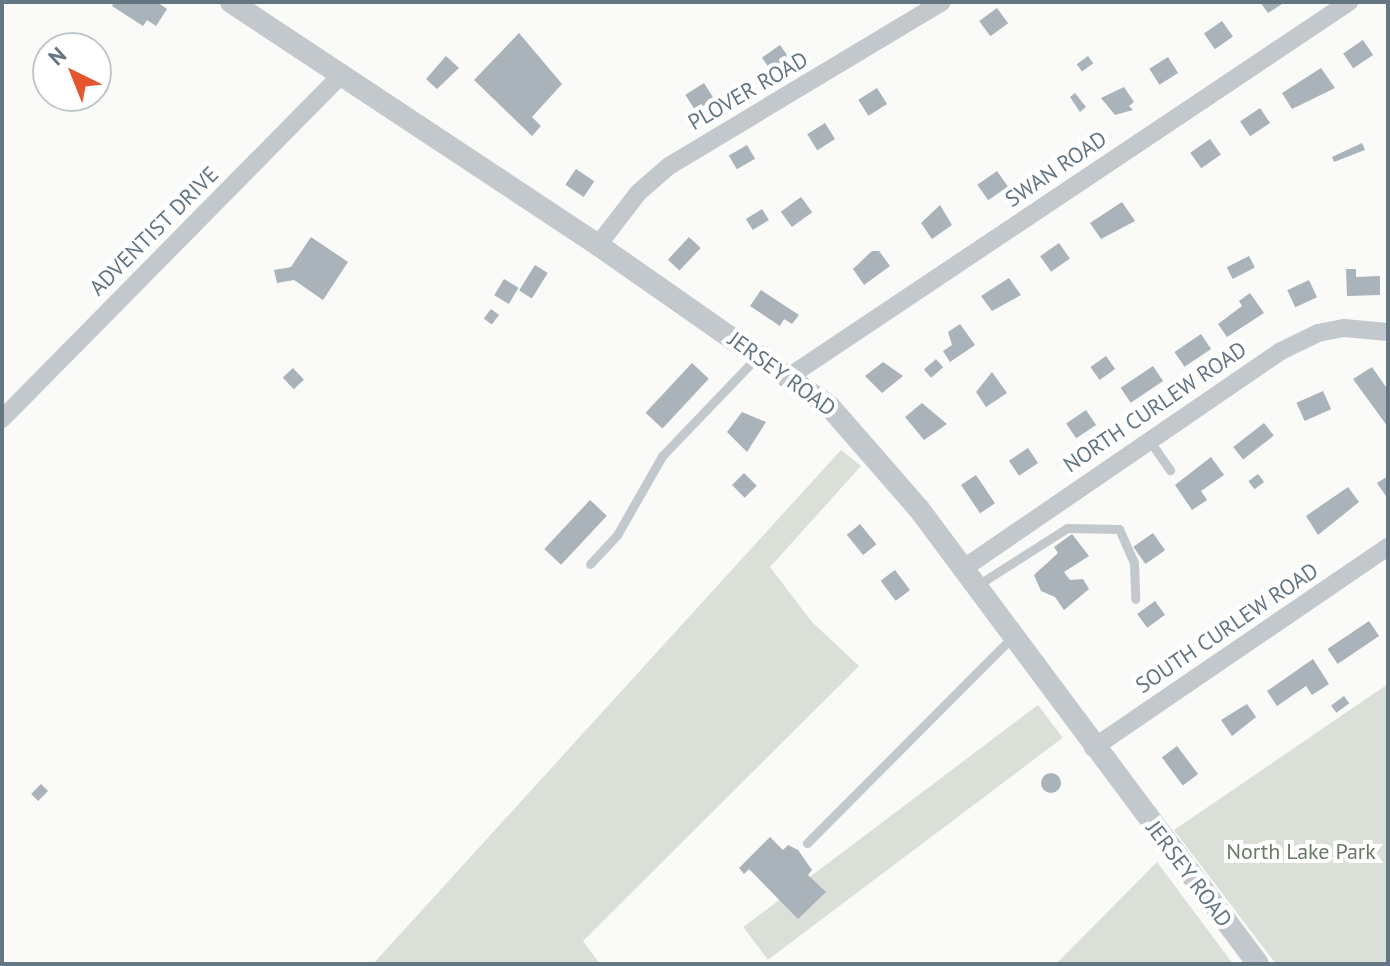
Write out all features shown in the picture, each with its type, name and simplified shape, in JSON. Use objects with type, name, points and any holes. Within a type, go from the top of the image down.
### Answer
[{"type":"street","name":"JERSEY ROAD","points":[[231,2],[790,376],[858,436],[970,577],[1093,748],[1258,964]]},
{"type":"street","name":"PLOVER ROAD","points":[[598,245],[638,193],[669,166],[942,2]]},
{"type":"street","name":"SWAN ROAD","points":[[790,376],[1349,2]]},
{"type":"street","name":"ADVENTIST DRIVE","points":[[2,419],[340,76]]},
{"type":"street","name":"NORTH CURLEW ROAD","points":[[970,577],[1149,440],[1272,357],[1318,333],[1344,328],[1388,332]]},
{"type":"street","name":"SOUTH CURLEW ROAD","points":[[1093,748],[1388,547]]},
{"type":"lane","points":[[590,564],[617,535],[662,456],[759,355]]},
{"type":"lane","points":[[1149,440],[1170,470]]},
{"type":"lane","points":[[970,577],[1067,528],[1119,529],[1134,562],[1135,599]]},
{"type":"lane","points":[[807,843],[1012,637]]},
{"type":"green space","points":[[841,450],[861,466],[770,567],[812,622],[859,666],[583,941],[600,964],[373,964]]},
{"type":"green space","name":"North Lake Park","points":[[1388,684],[1388,964],[1276,964],[1174,830]]},
{"type":"green space","points":[[1038,705],[1063,738],[768,960],[743,927]]},
{"type":"green space","points":[[1157,862],[1233,964],[1056,964]]},
{"type":"building","points":[[114,2],[157,2],[167,9],[156,26],[147,20],[143,26],[112,6]]},
{"type":"building","points":[[1260,2],[1285,2],[1268,13]]},
{"type":"building","points":[[997,8],[1008,23],[990,36],[979,21]]},
{"type":"building","points":[[1222,21],[1233,37],[1215,49],[1204,34]]},
{"type":"building","points":[[519,33],[562,84],[532,117],[541,126],[532,136],[474,80]]},
{"type":"building","points":[[1363,40],[1373,55],[1353,68],[1343,53]]},
{"type":"building","points":[[780,45],[791,61],[773,73],[762,58]]},
{"type":"building","points":[[446,56],[459,68],[437,89],[426,79]]},
{"type":"building","points":[[1088,56],[1093,63],[1082,72],[1077,64]]},
{"type":"building","points":[[1168,57],[1178,73],[1159,85],[1149,69]]},
{"type":"building","points":[[1321,68],[1335,88],[1292,109],[1282,93]]},
{"type":"building","points":[[704,83],[714,99],[695,111],[685,95]]},
{"type":"building","points":[[1124,87],[1134,102],[1129,106],[1133,110],[1115,115],[1101,98]]},
{"type":"building","points":[[877,88],[887,104],[868,116],[858,100]]},
{"type":"building","points":[[1075,93],[1086,107],[1080,112],[1070,97]]},
{"type":"building","points":[[1260,108],[1270,123],[1250,136],[1240,121]]},
{"type":"building","points":[[825,123],[835,139],[817,150],[807,134]]},
{"type":"building","points":[[1210,139],[1221,155],[1201,168],[1190,153]]},
{"type":"building","points":[[1362,143],[1365,150],[1334,162],[1332,157]]},
{"type":"building","points":[[747,145],[755,159],[737,169],[729,156]]},
{"type":"building","points":[[576,169],[594,181],[584,197],[565,185]]},
{"type":"building","points":[[997,171],[1008,187],[988,200],[977,185]]},
{"type":"building","points":[[801,197],[812,212],[792,227],[781,212]]},
{"type":"building","points":[[1122,202],[1135,221],[1101,239],[1090,223]]},
{"type":"building","points":[[940,205],[952,225],[932,239],[921,223]]},
{"type":"building","points":[[762,209],[769,220],[753,230],[746,219]]},
{"type":"building","points":[[311,237],[348,262],[323,300],[294,280],[277,283],[274,270],[291,267]]},
{"type":"building","points":[[689,237],[701,248],[680,271],[668,260]]},
{"type":"building","points":[[1059,243],[1070,259],[1051,272],[1040,256]]},
{"type":"building","points":[[872,251],[879,251],[890,266],[864,285],[853,269]]},
{"type":"building","points":[[1249,256],[1255,268],[1233,279],[1227,267]]},
{"type":"building","points":[[535,265],[548,273],[532,298],[519,290]]},
{"type":"building","points":[[1346,269],[1356,269],[1356,277],[1380,276],[1380,295],[1347,296]]},
{"type":"building","points":[[1009,278],[1021,295],[992,311],[981,296]]},
{"type":"building","points":[[504,279],[519,288],[509,304],[494,295]]},
{"type":"building","points":[[1309,280],[1317,297],[1295,307],[1287,290]]},
{"type":"building","points":[[761,290],[799,315],[792,324],[784,319],[780,326],[750,306]]},
{"type":"building","points":[[1250,293],[1264,313],[1227,337],[1218,324],[1242,306],[1239,301]]},
{"type":"building","points":[[491,309],[499,315],[492,325],[484,319]]},
{"type":"building","points":[[960,324],[975,345],[950,362],[943,351],[952,345],[948,332]]},
{"type":"building","points":[[1201,334],[1211,349],[1185,367],[1174,352]]},
{"type":"building","points":[[1106,356],[1115,369],[1100,380],[1090,367]]},
{"type":"building","points":[[936,359],[943,367],[931,378],[924,369]]},
{"type":"building","points":[[883,362],[903,376],[882,393],[865,376]]},
{"type":"building","points":[[692,363],[709,379],[662,428],[646,413]]},
{"type":"building","points":[[1153,366],[1163,381],[1131,403],[1121,388]]},
{"type":"building","points":[[1372,367],[1388,390],[1388,427],[1353,379]]},
{"type":"building","points":[[293,368],[304,380],[294,389],[283,378]]},
{"type":"building","points":[[992,372],[1007,393],[986,407],[976,392]]},
{"type":"building","points":[[1323,391],[1331,409],[1305,421],[1297,403]]},
{"type":"building","points":[[922,403],[947,424],[924,440],[905,417]]},
{"type":"building","points":[[1086,410],[1096,425],[1076,438],[1066,423]]},
{"type":"building","points":[[742,412],[766,422],[747,452],[727,432]]},
{"type":"building","points":[[1264,423],[1274,436],[1243,460],[1233,447]]},
{"type":"building","points":[[1028,448],[1038,463],[1019,476],[1009,461]]},
{"type":"building","points":[[1211,457],[1224,475],[1201,491],[1207,500],[1192,510],[1175,485]]},
{"type":"building","points":[[744,473],[757,486],[745,498],[732,485]]},
{"type":"building","points":[[1258,474],[1264,482],[1254,489],[1248,481]]},
{"type":"building","points":[[976,475],[995,503],[980,513],[961,485]]},
{"type":"building","points":[[1388,476],[1388,499],[1377,483]]},
{"type":"building","points":[[1348,487],[1359,502],[1318,535],[1306,516]]},
{"type":"building","points":[[590,500],[607,516],[561,565],[544,549]]},
{"type":"building","points":[[860,524],[876,544],[863,555],[847,535]]},
{"type":"building","points":[[1153,533],[1165,550],[1145,564],[1133,547]]},
{"type":"building","points":[[1072,534],[1089,556],[1064,572],[1070,580],[1083,579],[1089,589],[1064,610],[1055,597],[1041,591],[1034,575],[1058,553],[1054,547]]},
{"type":"building","points":[[895,570],[910,590],[896,601],[881,581]]},
{"type":"building","points":[[1155,601],[1165,615],[1147,628],[1137,614]]},
{"type":"building","points":[[1369,621],[1379,636],[1338,664],[1328,649]]},
{"type":"building","points":[[1313,659],[1329,684],[1312,695],[1306,686],[1277,706],[1267,691]]},
{"type":"building","points":[[1344,696],[1349,703],[1336,713],[1331,705]]},
{"type":"building","points":[[1247,704],[1256,717],[1232,736],[1221,720]]},
{"type":"building","points":[[1177,746],[1198,774],[1183,785],[1162,757]]},
{"type":"building","points":[[1051,773],[1058,776],[1061,783],[1058,790],[1051,793],[1044,790],[1041,783],[1044,776]]},
{"type":"building","points":[[41,784],[48,791],[38,801],[31,794]]},
{"type":"building","points":[[770,837],[783,850],[788,845],[798,850],[812,870],[808,875],[826,892],[798,919],[749,869],[744,874],[739,868]]}]
